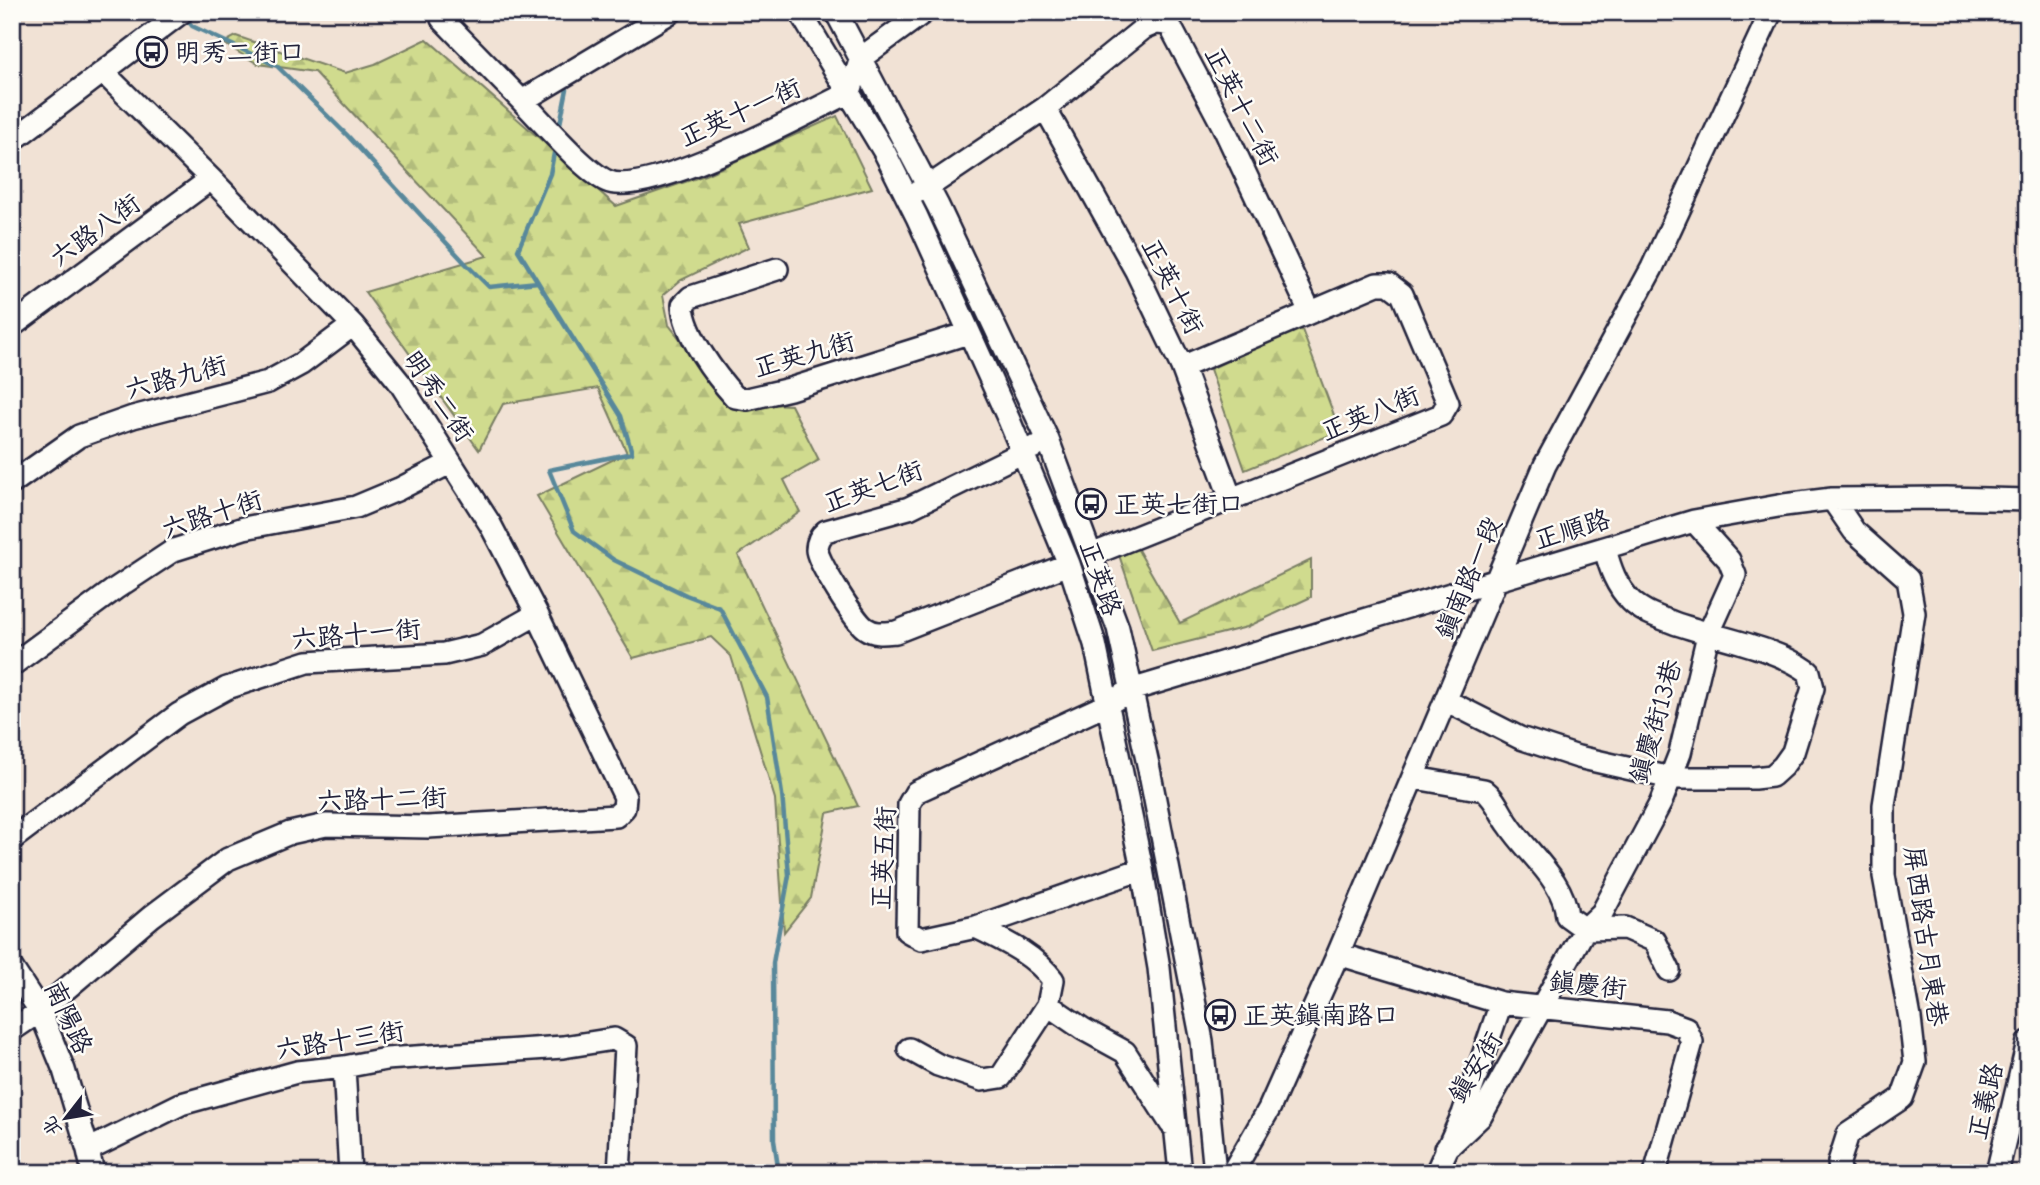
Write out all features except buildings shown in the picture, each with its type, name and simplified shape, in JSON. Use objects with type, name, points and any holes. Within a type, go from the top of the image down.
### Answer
[{"type":"street","points":[[12,141],[104,74],[182,12]]},
{"type":"street","name":"正英十一街","points":[[442,12],[442,19],[522,101],[590,170],[609,182],[631,184],[724,155],[850,92]]},
{"type":"street","points":[[522,101],[671,12]]},
{"type":"street","name":"正英路","points":[[800,12],[850,92],[907,197],[1009,420],[1069,564],[1095,644],[1142,869],[1159,968],[1179,1173]]},
{"type":"street","name":"正英路","points":[[836,12],[928,187],[1048,440],[1118,628],[1182,932],[1202,1041],[1215,1173]]},
{"type":"street","points":[[850,92],[861,58],[925,12]]},
{"type":"street","name":"鎮南路一段","points":[[1232,1173],[1269,1109],[1338,954],[1415,778],[1545,465],[1652,268],[1772,12]]},
{"type":"street","name":"正英十二街","points":[[907,197],[928,187],[1045,108],[1143,28],[1156,23],[1169,24],[1223,126],[1310,312]]},
{"type":"street","name":"明秀二街","points":[[104,74],[353,325],[400,383],[490,524],[537,614],[625,797],[624,808],[616,816]]},
{"type":"street","name":"正英十街","points":[[1045,108],[1136,271],[1182,367],[1231,499]]},
{"type":"street","name":"六路八街","points":[[12,326],[211,179]]},
{"type":"street","name":"正英九街","points":[[777,269],[691,297],[683,306],[689,329],[719,380],[735,397],[747,399],[790,390],[968,333]]},
{"type":"street","name":"正英八街","points":[[1091,555],[1441,415],[1448,402],[1402,294],[1389,284],[1377,284],[1182,367]]},
{"type":"street","name":"六路九街","points":[[13,479],[79,436],[133,417],[268,382],[301,364],[353,325]]},
{"type":"street","name":"正英七街","points":[[1048,440],[909,508],[825,531],[820,536],[817,552],[833,583],[864,628],[879,634],[896,632],[1069,564]]},
{"type":"street","name":"六路十街","points":[[12,665],[115,589],[174,551],[244,528],[356,507],[450,463]]},
{"type":"street","name":"正順路","points":[[1108,704],[1131,690],[1694,521],[1832,499],[2028,500]]},
{"type":"street","name":"屏西路古月東巷","points":[[1832,499],[1854,531],[1908,579],[1914,613],[1884,805],[1884,876],[1910,1018],[1915,1062],[1902,1098],[1848,1134],[1839,1162],[1840,1173]]},
{"type":"street","name":"鎮慶街13巷","points":[[1542,1008],[1585,929],[1602,912],[1661,802],[1681,753],[1708,635],[1735,575],[1729,560],[1694,521]]},
{"type":"street","points":[[1447,701],[1520,738],[1578,757],[1671,778],[1754,778],[1772,776],[1783,766],[1793,752],[1813,688],[1809,672],[1794,661],[1652,615],[1632,603],[1618,585],[1605,549]]},
{"type":"street","name":"六路十一街","points":[[12,839],[179,714],[227,688],[307,662],[444,654],[482,645],[537,614]]},
{"type":"street","name":"正英五街","points":[[1108,704],[916,792],[909,804],[907,931],[921,939],[976,927],[1142,869]]},
{"type":"street","points":[[1415,778],[1484,790],[1492,796],[1509,826],[1531,851],[1566,902],[1567,916],[1585,929],[1625,928],[1655,941],[1669,970]]},
{"type":"street","name":"六路十二街","points":[[12,1030],[40,1011],[152,916],[228,859],[290,833],[326,825],[428,827],[616,816]]},
{"type":"street","points":[[909,1049],[938,1065],[982,1080],[1002,1077],[1048,1005],[1053,980],[1044,968],[1019,949],[976,927]]},
{"type":"street","name":"鎮慶街","points":[[1338,954],[1501,1003],[1667,1021],[1686,1028],[1692,1042],[1655,1173]]},
{"type":"street","name":"南陽路","points":[[12,968],[40,1011],[64,1070],[93,1173]]},
{"type":"street","name":"鎮安街","points":[[1436,1173],[1463,1114],[1501,1003]]},
{"type":"street","points":[[1048,1005],[1083,1029],[1125,1052],[1170,1121],[1179,1173]]},
{"type":"street","name":"鎮安街","points":[[1446,1149],[1481,1116],[1542,1008]]},
{"type":"street","name":"六路十三街","points":[[88,1150],[181,1104],[297,1072],[386,1059],[563,1047],[614,1039],[626,1046],[619,1173]]},
{"type":"street","name":"正義路","points":[[1997,1173],[2022,1090],[2028,1042]]},
{"type":"street","points":[[344,1067],[351,1173]]},
{"type":"green space","points":[[236,36],[345,73],[375,64],[427,39],[616,206],[705,175],[837,116],[872,188],[739,224],[749,247],[681,280],[663,295],[669,325],[730,402],[791,405],[819,460],[784,480],[800,512],[738,555],[858,806],[827,813],[811,898],[784,932],[775,799],[731,656],[711,637],[633,658],[537,496],[627,453],[598,388],[503,404],[479,450],[365,292],[487,256],[314,72],[258,64],[223,43]]},
{"type":"green space","points":[[1301,327],[1340,431],[1245,470],[1210,369]]},
{"type":"green space","points":[[1137,548],[1180,623],[1311,560],[1311,597],[1247,627],[1152,651],[1119,555]]},
{"type":"waterway","points":[[189,22],[192,26],[277,66],[347,135],[489,287],[538,282]]},
{"type":"waterway","points":[[559,129],[567,89]]},
{"type":"waterway","points":[[555,148],[550,174],[518,250],[621,416],[632,453],[549,470],[574,531],[614,560],[686,595],[720,608],[767,697],[782,794],[789,875],[773,963],[774,1140],[779,1173]]},
{"type":"place","name":"明秀二街口","points":[[152,52]]},
{"type":"place","name":"正英七街口","points":[[1091,504]]},
{"type":"place","name":"正英鎮南路口","points":[[1220,1015]]}]
